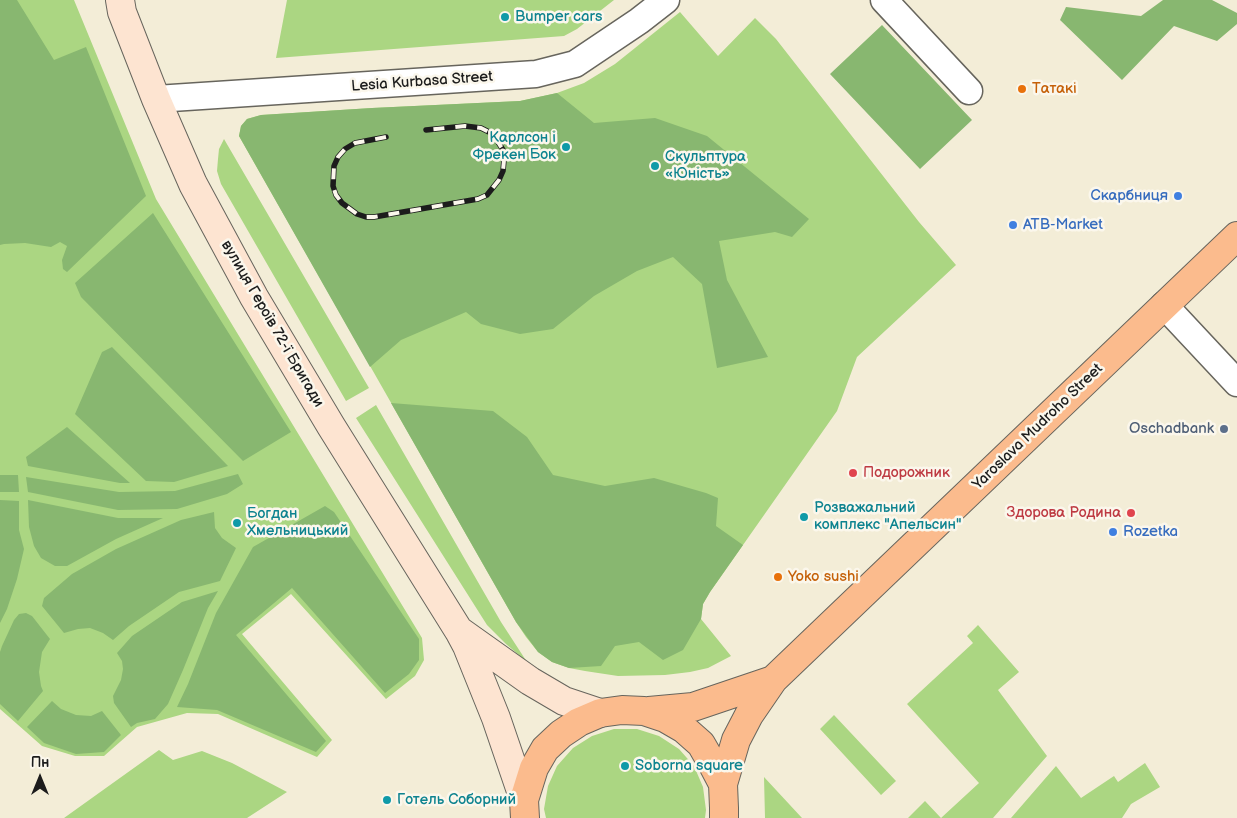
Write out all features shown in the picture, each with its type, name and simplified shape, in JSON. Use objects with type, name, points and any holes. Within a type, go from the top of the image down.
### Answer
[{"type":"main road","name":"вулиця Героїв 72-ї Бригади","points":[[120,0],[122,12],[156,99],[193,184],[254,297],[331,426],[460,631],[496,718],[524,809]]},
{"type":"main road","name":"Yaroslava Mudroho Street","points":[[724,807],[736,740],[749,715],[773,680],[1237,236]]},
{"type":"main road","name":"вулиця Героїв 72-ї Бригади","points":[[460,631],[530,681],[564,701],[600,713]]},
{"type":"main road","name":"Yaroslava Mudroho Street","points":[[644,711],[693,707],[773,680]]},
{"type":"main road","points":[[524,809],[534,768],[546,748],[561,734],[579,722],[600,713],[622,710],[644,711],[665,718],[684,729],[701,744],[712,762],[724,807]]},
{"type":"street","name":"Lesia Kurbasa Street","points":[[156,99],[536,74],[575,64],[639,21],[666,0]]},
{"type":"street","points":[[884,0],[969,90]]},
{"type":"street","points":[[1164,305],[1237,383]]},
{"type":"green space","points":[[0,0],[74,0],[156,199],[422,638],[424,660],[415,676],[386,699],[291,594],[242,634],[332,740],[317,757],[218,714],[187,713],[137,727],[104,756],[75,756],[42,746],[0,709]]},
{"type":"green space","points":[[0,0],[17,0],[54,60],[86,47],[146,196],[67,272],[63,269],[62,260],[67,246],[60,242],[51,247],[25,243],[0,245]]},
{"type":"green space","points":[[287,0],[614,0],[577,29],[564,36],[276,58]]},
{"type":"green space","points":[[1163,0],[1212,0],[1237,13],[1237,24],[1217,41],[1174,26],[1122,80],[1060,20],[1066,7],[1141,16]]},
{"type":"green space","points":[[680,12],[718,56],[755,18],[776,39],[919,222],[956,265],[857,357],[837,411],[703,604],[701,619],[731,656],[708,668],[690,672],[665,675],[618,676],[569,668],[552,662],[538,652],[526,637],[239,136],[241,126],[247,119],[261,115],[520,101],[557,93],[584,83],[615,64]]},
{"type":"green space","points":[[882,25],[972,120],[920,169],[830,74]]},
{"type":"green space","points":[[557,93],[594,123],[655,118],[707,136],[809,219],[792,237],[775,232],[719,241],[727,280],[768,357],[717,368],[702,284],[673,257],[637,271],[594,296],[553,329],[520,334],[481,324],[466,312],[401,340],[370,367],[239,136],[241,126],[247,119],[261,115],[520,101]]},
{"type":"green space","points":[[224,139],[369,388],[346,401],[221,184],[217,171],[219,149]]},
{"type":"green space","points":[[153,213],[291,432],[243,461],[81,297],[75,283]]},
{"type":"green space","points":[[112,347],[228,466],[174,482],[146,481],[75,414],[102,352]]},
{"type":"green space","points":[[391,403],[493,411],[527,437],[553,475],[605,486],[654,478],[718,498],[716,526],[743,545],[703,604],[701,619],[683,650],[663,660],[639,642],[615,646],[601,666],[569,668],[552,662],[538,652],[516,622]]},
{"type":"green space","points":[[376,405],[501,622],[527,662],[487,625],[356,418]]},
{"type":"green space","points":[[67,427],[130,483],[120,483],[28,466],[26,457]]},
{"type":"green space","points":[[238,474],[243,484],[227,494],[177,509],[118,510],[28,492],[26,477],[119,492],[175,491]]},
{"type":"green space","points":[[0,475],[18,475],[19,492],[0,492]]},
{"type":"green space","points":[[0,500],[19,501],[19,530],[24,549],[17,579],[0,623]]},
{"type":"green space","points":[[28,500],[118,518],[163,518],[116,539],[67,566],[55,566],[41,558],[34,546],[29,527]]},
{"type":"green space","points":[[325,506],[334,512],[419,639],[419,660],[409,674],[385,693],[292,588],[236,635],[326,741],[316,752],[217,710],[177,707],[216,613],[253,547]]},
{"type":"green space","points":[[214,512],[215,528],[222,538],[236,548],[220,581],[179,592],[129,626],[113,640],[103,633],[90,628],[64,633],[42,606],[44,598],[72,574],[116,549],[181,520]]},
{"type":"green space","points":[[218,591],[208,608],[168,704],[155,719],[137,723],[131,727],[114,703],[113,696],[121,680],[123,669],[122,661],[117,653],[132,636],[182,602]]},
{"type":"green space","points":[[26,613],[32,616],[50,639],[42,652],[39,672],[43,691],[18,721],[0,704],[0,652],[14,620],[19,614]]},
{"type":"green space","points":[[978,625],[1019,672],[998,690],[1047,756],[993,818],[941,818],[979,783],[907,704],[973,643],[967,636]]},
{"type":"green space","points":[[52,701],[61,709],[76,715],[91,716],[102,711],[121,735],[104,752],[76,754],[44,743],[27,727]]},
{"type":"green space","points":[[834,715],[896,781],[881,795],[820,729]]},
{"type":"green space","name":"Soborna square","points":[[614,729],[637,729],[659,736],[679,749],[694,766],[703,787],[706,810],[705,818],[546,818],[544,809],[548,786],[557,766],[573,748],[592,736]]},
{"type":"green space","points":[[159,750],[173,760],[202,751],[232,763],[287,792],[247,818],[64,818]]},
{"type":"green space","points":[[1145,763],[1160,787],[1131,804],[1122,818],[1011,818],[1056,766],[1081,798],[1114,776],[1118,782]]},
{"type":"green space","points":[[764,777],[802,818],[765,818]]},
{"type":"green space","points":[[925,801],[941,818],[908,818]]},
{"type":"railway","points":[[386,137],[355,143],[345,149],[338,157],[334,166],[333,186],[336,195],[342,203],[357,214],[374,217],[478,199],[487,195],[499,180],[503,171],[503,150],[493,134],[481,128],[465,126],[426,130]]},
{"type":"place","name":"Bumper cars","points":[[505,17]]},
{"type":"place","name":"Татакі","points":[[1022,89]]},
{"type":"place","name":"Карлсон і Фрекен Бок","points":[[566,147]]},
{"type":"place","name":"Скульптура «Юність»","points":[[655,166]]},
{"type":"place","name":"Скарбниця","points":[[1178,196]]},
{"type":"place","name":"ATB-Market","points":[[1013,225]]},
{"type":"place","name":"Oschadbank","points":[[1224,429]]},
{"type":"place","name":"Подорожник","points":[[853,473]]},
{"type":"place","name":"Здорова Родина","points":[[1131,513]]},
{"type":"place","name":"Розважальний комплекс \"Апельсин\"","points":[[804,517]]},
{"type":"place","name":"Богдан Хмельницький","points":[[237,523]]},
{"type":"place","name":"Rozetka","points":[[1113,532]]},
{"type":"place","name":"Yoko sushi","points":[[778,577]]},
{"type":"place","name":"Soborna square","points":[[625,766]]},
{"type":"place","name":"Готель Соборний","points":[[387,800]]}]
